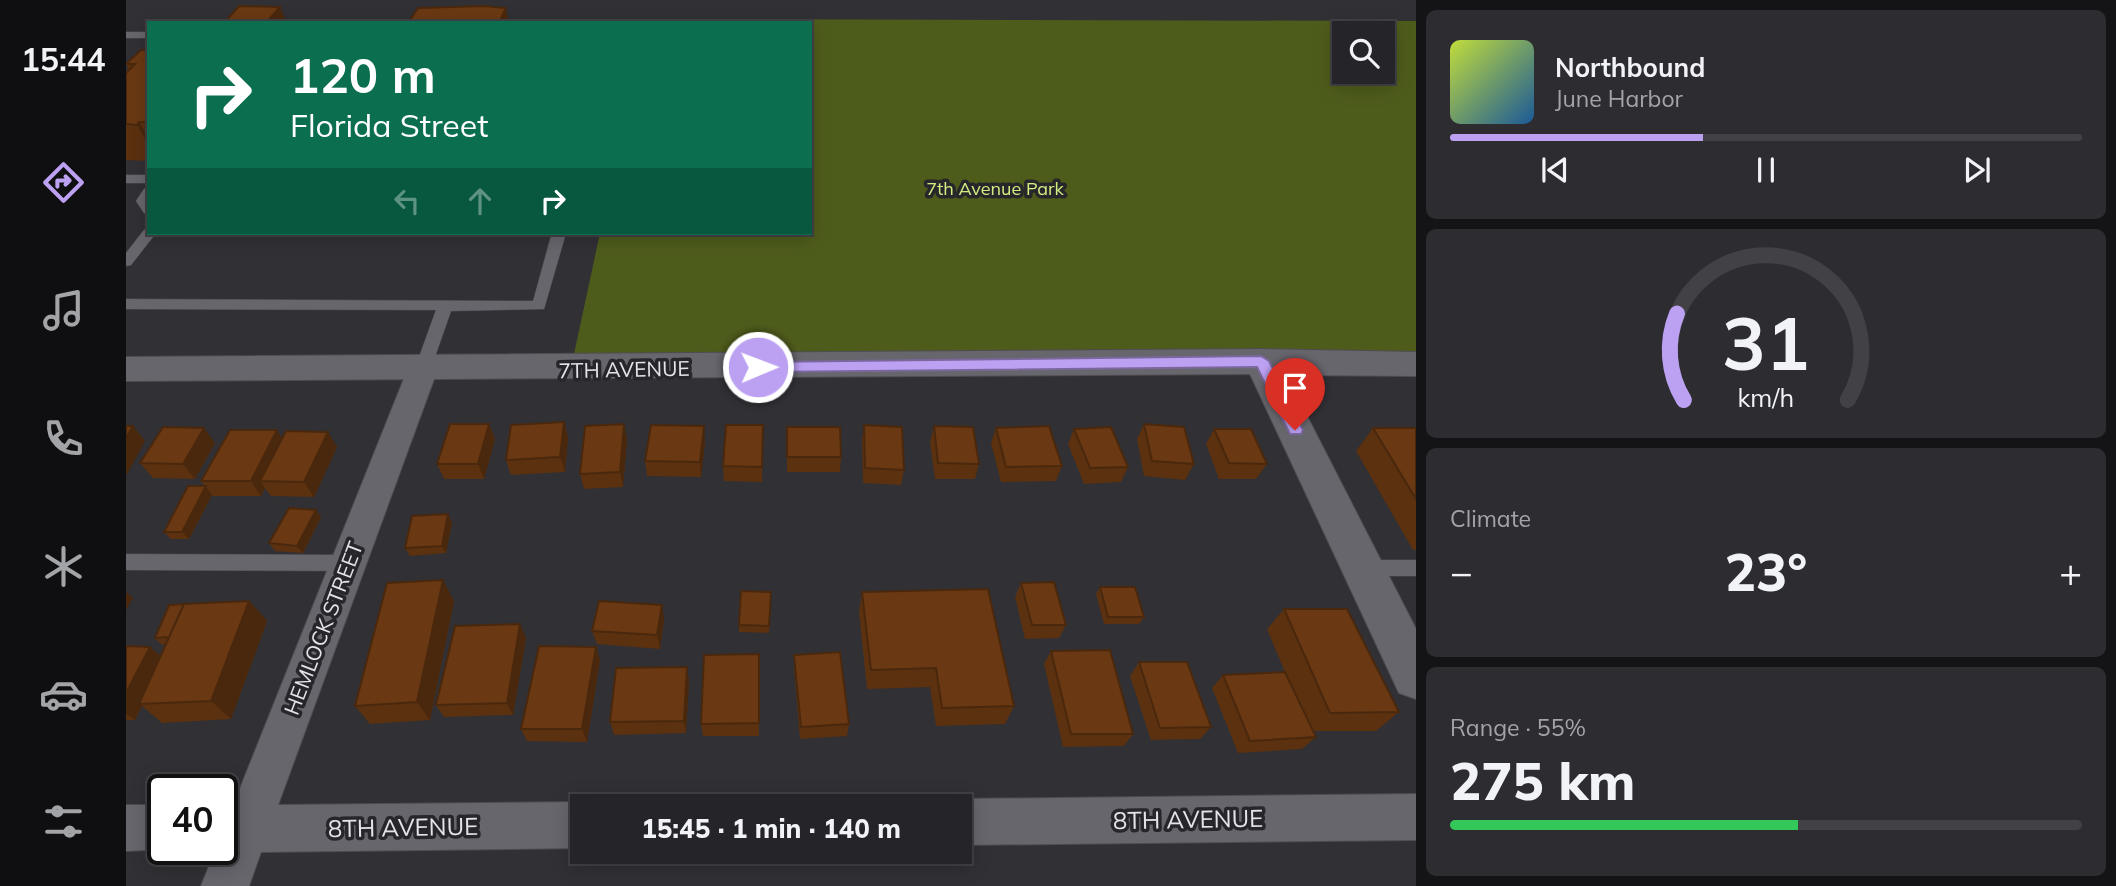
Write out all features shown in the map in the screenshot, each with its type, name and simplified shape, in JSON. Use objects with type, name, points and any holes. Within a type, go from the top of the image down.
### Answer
[{"type":"street","name":"7TH AVENUE","points":[[126,369],[422,371],[1261,361],[1416,365]]},
{"type":"street","points":[[1261,361],[1416,677]]},
{"type":"street","name":"HEMLOCK STREET","points":[[238,820],[348,563],[422,371]]},
{"type":"street","name":"8TH AVENUE","points":[[972,822],[1416,817]]},
{"type":"street","name":"8TH AVENUE","points":[[238,829],[570,825]]},
{"type":"street","points":[[126,828],[147,828]]},
{"type":"street","name":"HEMLOCK STREET","points":[[225,886],[228,865]]},
{"type":"lane","points":[[126,35],[147,35]]},
{"type":"lane","points":[[126,178],[147,179]]},
{"type":"lane","points":[[126,262],[147,235]]},
{"type":"lane","points":[[126,304],[539,306],[558,235]]},
{"type":"lane","points":[[422,371],[445,306]]},
{"type":"lane","points":[[126,562],[348,563]]},
{"type":"lane","points":[[1363,568],[1416,568]]},
{"type":"green space","name":"7th Avenue Park","points":[[647,19],[1416,21],[1416,357],[574,354],[600,235],[812,235],[812,21]]},
{"type":"building","points":[[239,6],[280,7],[268,21],[226,21]]},
{"type":"building","points":[[418,8],[506,8],[500,21],[409,21]]},
{"type":"building","points":[[141,50],[147,50],[147,122],[139,122],[137,125],[126,124],[126,73],[135,64],[126,64]]},
{"type":"building","points":[[564,422],[560,457],[506,460],[511,425]]},
{"type":"building","points":[[450,424],[489,424],[478,464],[437,464]]},
{"type":"building","points":[[624,424],[620,472],[580,474],[585,426]]},
{"type":"building","points":[[1144,424],[1184,427],[1194,464],[1152,461]]},
{"type":"building","points":[[651,425],[704,426],[700,462],[645,461]]},
{"type":"building","points":[[726,425],[763,425],[762,467],[723,466]]},
{"type":"building","points":[[864,425],[902,427],[904,470],[865,468]]},
{"type":"building","points":[[126,426],[133,426],[126,438]]},
{"type":"building","points":[[934,426],[973,427],[979,464],[938,463]]},
{"type":"building","points":[[1049,426],[1062,466],[1006,467],[996,428]]},
{"type":"building","points":[[163,427],[204,428],[183,464],[140,463]]},
{"type":"building","points":[[787,427],[840,427],[841,457],[787,457]]},
{"type":"building","points":[[1111,427],[1128,467],[1090,468],[1074,429]]},
{"type":"building","points":[[1373,428],[1416,428],[1416,499]]},
{"type":"building","points":[[1214,429],[1251,429],[1267,464],[1229,463]]},
{"type":"building","points":[[230,430],[277,430],[251,481],[201,481]]},
{"type":"building","points":[[286,431],[328,432],[304,482],[260,481]]},
{"type":"building","points":[[188,486],[206,486],[182,532],[164,532]]},
{"type":"building","points":[[289,508],[316,510],[297,546],[269,543]]},
{"type":"building","points":[[448,514],[442,546],[405,548],[412,516]]},
{"type":"building","points":[[443,580],[417,702],[355,706],[387,583]]},
{"type":"building","points":[[1054,582],[1066,625],[1032,625],[1021,583]]},
{"type":"building","points":[[1100,587],[1135,587],[1144,617],[1108,617]]},
{"type":"building","points":[[988,589],[1014,706],[942,708],[936,668],[871,670],[862,592]]},
{"type":"building","points":[[741,591],[771,592],[769,626],[739,625]]},
{"type":"building","points":[[249,601],[211,701],[139,704],[184,604]]},
{"type":"building","points":[[599,601],[662,605],[657,635],[592,631]]},
{"type":"building","points":[[184,604],[169,637],[155,638],[169,605]]},
{"type":"building","points":[[1284,609],[1347,609],[1399,712],[1330,713]]},
{"type":"building","points":[[520,624],[507,703],[436,705],[455,626]]},
{"type":"building","points":[[126,646],[150,647],[126,693]]},
{"type":"building","points":[[539,646],[596,647],[582,729],[521,729]]},
{"type":"building","points":[[1110,650],[1133,734],[1071,734],[1051,651]]},
{"type":"building","points":[[840,652],[849,724],[801,727],[794,655]]},
{"type":"building","points":[[759,654],[759,723],[701,724],[704,655]]},
{"type":"building","points":[[1139,662],[1187,662],[1211,727],[1160,728]]},
{"type":"building","points":[[687,667],[684,721],[610,722],[616,668]]},
{"type":"building","points":[[1285,672],[1316,737],[1250,741],[1223,675]]},
{"type":"route","points":[[758,367],[1261,361],[1295,430]]}]
